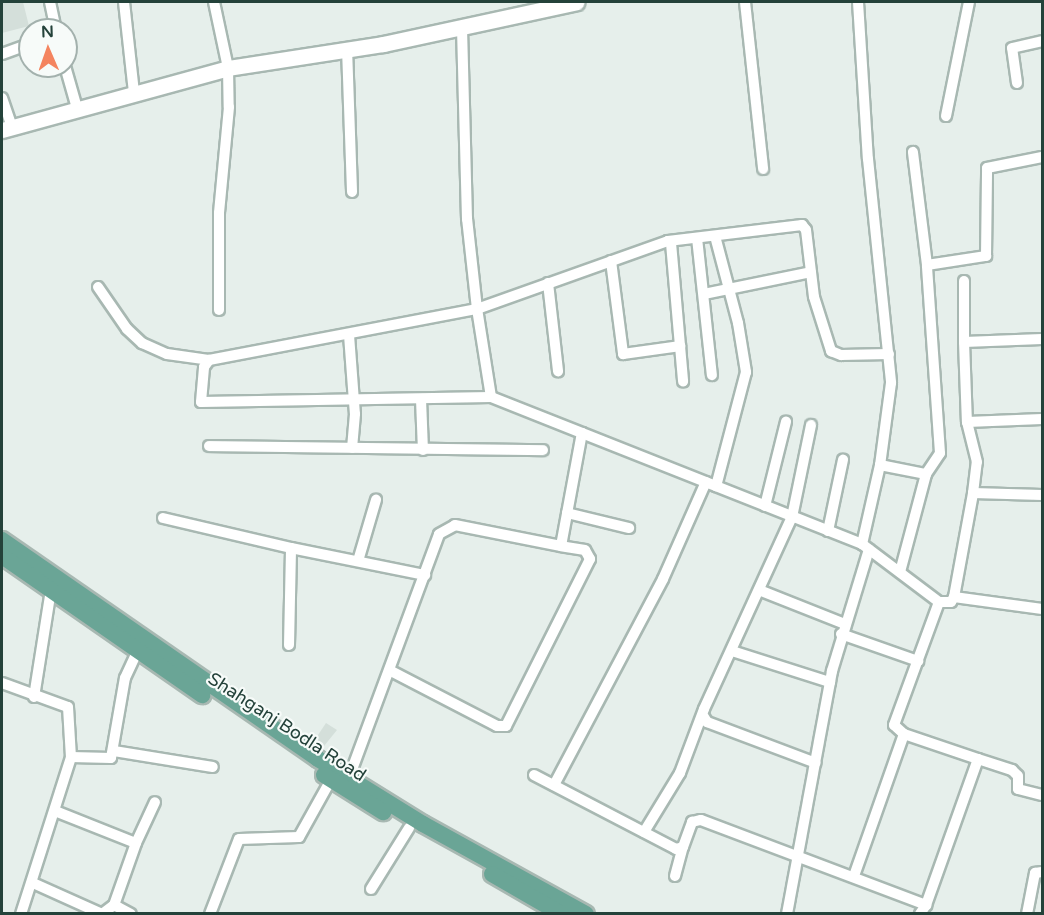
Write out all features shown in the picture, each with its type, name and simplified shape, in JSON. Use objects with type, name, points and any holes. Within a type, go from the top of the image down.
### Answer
[{"type":"main road","points":[[7,128],[228,68],[462,27],[577,2]]},
{"type":"main road","points":[[2,540],[340,779],[434,836],[586,914]]},
{"type":"main road","name":"Shahganj Bodla Road","points":[[2,556],[137,652],[340,779],[409,828],[434,836],[561,914]]},
{"type":"street","points":[[50,2],[53,18]]},
{"type":"street","points":[[124,2],[134,93]]},
{"type":"street","points":[[214,2],[228,68],[229,107],[219,213],[219,310]]},
{"type":"street","points":[[746,2],[763,169]]},
{"type":"street","points":[[787,914],[830,682],[865,547],[880,465],[891,383],[867,152],[858,2]]},
{"type":"street","points":[[946,116],[969,2]]},
{"type":"street","points":[[462,27],[467,219],[477,309],[491,397]]},
{"type":"street","points":[[1017,83],[1012,48],[1042,41]]},
{"type":"street","points":[[2,54],[18,48]]},
{"type":"street","points":[[347,48],[352,192]]},
{"type":"street","points":[[68,78],[77,108]]},
{"type":"street","points":[[2,98],[7,128]]},
{"type":"street","points":[[900,572],[926,474],[940,453],[927,265],[913,152]]},
{"type":"street","points":[[927,265],[986,256],[987,168],[1042,157]]},
{"type":"street","points":[[98,287],[127,329],[142,343],[167,354],[209,360],[477,309],[668,241],[802,225],[806,230],[814,297],[831,351],[841,355],[889,354]]},
{"type":"street","points":[[554,785],[711,484],[746,372],[738,323],[727,290],[715,236]]},
{"type":"street","points":[[697,238],[712,375]]},
{"type":"street","points":[[668,241],[672,243],[683,381]]},
{"type":"street","points":[[611,261],[623,354],[680,346]]},
{"type":"street","points":[[704,294],[811,272]]},
{"type":"street","points":[[209,360],[204,367],[201,402],[491,397],[865,547],[939,602],[951,602],[954,597],[973,493],[976,462],[967,422],[964,281]]},
{"type":"street","points":[[548,283],[558,371]]},
{"type":"street","points":[[349,335],[354,400],[352,448]]},
{"type":"street","points":[[964,342],[1042,339]]},
{"type":"street","points":[[421,399],[423,450]]},
{"type":"street","points":[[967,422],[1042,419]]},
{"type":"street","points":[[765,506],[786,422]]},
{"type":"street","points":[[645,832],[680,773],[792,517],[811,425]]},
{"type":"street","points":[[561,546],[582,433]]},
{"type":"street","points":[[209,446],[543,450]]},
{"type":"street","points":[[828,531],[843,460]]},
{"type":"street","points":[[880,465],[926,474]]},
{"type":"street","points":[[973,493],[1042,495]]},
{"type":"street","points":[[358,561],[376,500]]},
{"type":"street","points":[[567,513],[629,528]]},
{"type":"street","points":[[163,518],[291,548],[425,574]]},
{"type":"street","points":[[210,914],[239,839],[297,838],[340,779],[391,670],[439,534],[448,526],[585,550],[590,559],[506,726],[496,726],[391,670]]},
{"type":"street","points":[[289,645],[291,548]]},
{"type":"street","points":[[34,697],[51,590]]},
{"type":"street","points":[[759,590],[918,661]]},
{"type":"street","points":[[954,597],[1042,609]]},
{"type":"street","points":[[939,602],[894,725],[904,734],[1012,770],[1018,776],[1018,789],[1042,795]]},
{"type":"street","points":[[732,651],[830,682]]},
{"type":"street","points":[[71,757],[111,758],[125,678],[137,652]]},
{"type":"street","points":[[2,683],[34,697],[69,708],[71,757],[33,883],[21,914]]},
{"type":"street","points":[[704,717],[707,722],[816,763]]},
{"type":"street","points":[[854,876],[904,734]]},
{"type":"street","points":[[114,751],[213,767]]},
{"type":"street","points":[[675,876],[682,848],[697,820],[854,876],[923,909],[978,759]]},
{"type":"street","points":[[534,776],[676,849],[682,848]]},
{"type":"street","points":[[33,883],[102,914],[114,905],[136,843],[155,802]]},
{"type":"street","points":[[55,811],[136,843]]},
{"type":"street","points":[[371,889],[409,828]]},
{"type":"street","points":[[1027,914],[1035,873],[1042,872]]},
{"type":"street","points":[[114,905],[131,914]]},
{"type":"shaded area","points":[[2,2],[23,2],[27,18],[18,18],[18,29],[2,33]]},
{"type":"shaded area","points":[[326,723],[337,730],[324,746],[314,741]]}]
